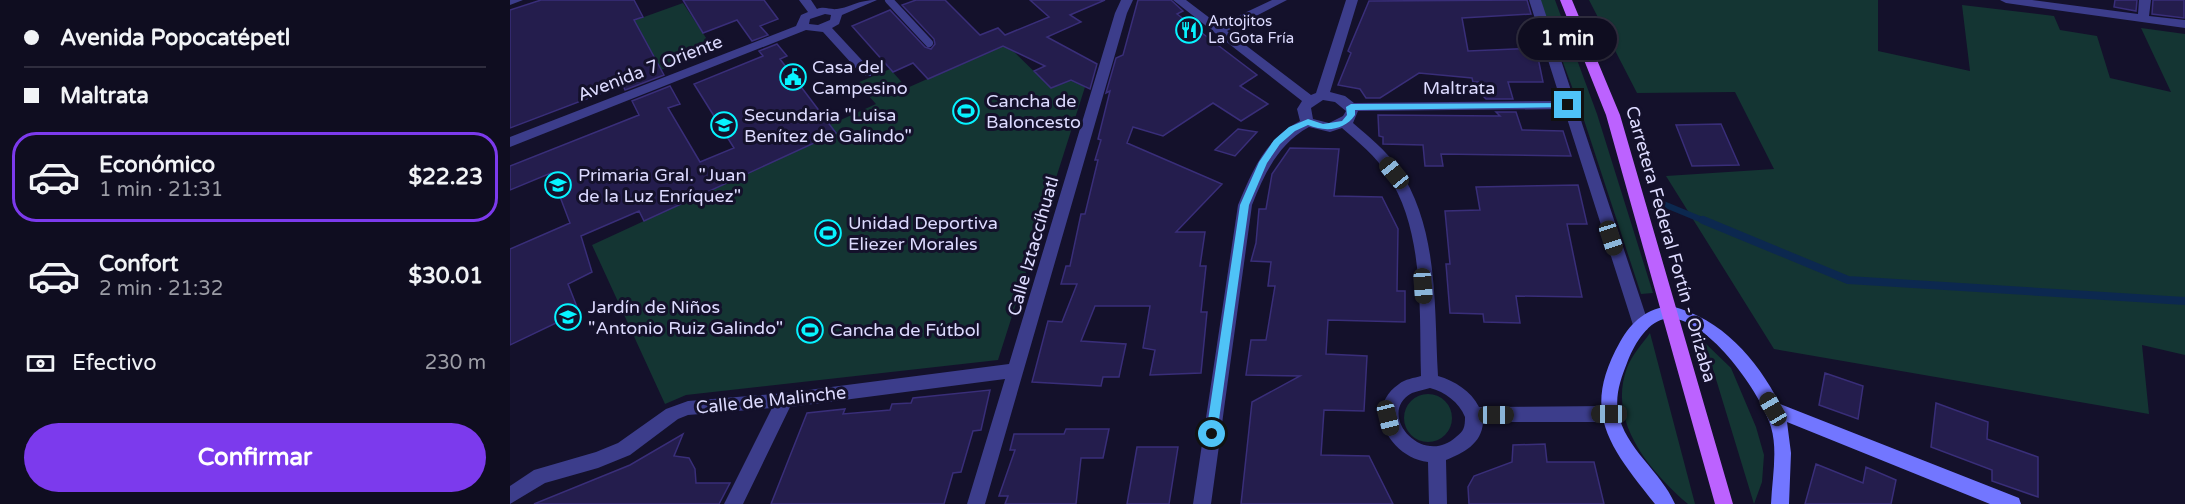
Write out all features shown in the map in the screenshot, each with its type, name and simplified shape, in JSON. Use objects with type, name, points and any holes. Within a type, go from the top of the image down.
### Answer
[{"type":"main road","name":"Carretera Federal Fortín - Orizaba","points":[[1566,0],[1613,115],[1724,504]]},
{"type":"main road","points":[[1666,504],[1620,439],[1609,414],[1614,376],[1622,352],[1641,325],[1657,316],[1671,312],[1699,322],[1729,346],[1749,369],[1773,409],[1781,429],[1780,504]]},
{"type":"main road","points":[[1773,409],[2012,504]]},
{"type":"street","points":[[510,2],[517,0]]},
{"type":"street","points":[[805,0],[814,12]]},
{"type":"street","points":[[837,13],[835,22],[825,27],[814,29],[804,27],[803,20],[814,12],[829,10],[837,13],[871,0]]},
{"type":"street","name":"Calle Iztaccíhuatl","points":[[976,504],[1117,24],[1127,0]]},
{"type":"street","points":[[1179,0],[1316,98],[1336,97],[1351,107],[1351,115],[1345,123],[1322,127],[1308,122],[1303,109],[1316,98],[1352,0]]},
{"type":"street","points":[[1219,30],[1281,0]]},
{"type":"street","points":[[1535,0],[1641,325]]},
{"type":"street","points":[[2006,0],[2185,24]]},
{"type":"street","points":[[2143,18],[2145,0]]},
{"type":"street","name":"Avenida 7 Oriente","points":[[510,142],[804,27]]},
{"type":"street","points":[[825,27],[867,73]]},
{"type":"street","name":"Maltrata","points":[[1351,107],[1568,105]]},
{"type":"street","points":[[1202,504],[1245,205],[1263,162],[1277,142],[1292,129],[1308,122]]},
{"type":"street","points":[[1345,123],[1372,147],[1394,173],[1412,213],[1420,238],[1430,381]]},
{"type":"street","name":"Calle de Malinche","points":[[510,496],[540,476],[598,460],[624,449],[672,414],[688,408],[784,400],[1017,370]]},
{"type":"street","points":[[1430,381],[1454,388],[1470,404],[1473,415],[1469,437],[1450,452],[1437,455],[1416,452],[1399,441],[1391,430],[1388,418],[1390,406],[1396,395],[1405,387],[1430,381]]},
{"type":"street","points":[[733,504],[784,400]]},
{"type":"street","points":[[1473,415],[1609,414]]},
{"type":"street","points":[[1437,455],[1438,504]]},
{"type":"lane","points":[[889,0],[929,43]]},
{"type":"green space","points":[[1540,0],[1555,0],[1597,114],[1653,293],[1641,294],[1582,114]]},
{"type":"green space","points":[[1589,0],[1878,0],[1878,51],[1970,71],[1962,5],[2054,16],[2060,30],[2097,36],[2110,78],[2171,92],[2141,28],[2185,34],[2185,355],[2142,345],[2149,414],[1774,349],[1666,176],[1774,169],[1735,92],[1637,93]]},
{"type":"green space","points":[[683,3],[714,50],[661,70],[630,22]]},
{"type":"green space","name":"Unidad Deportiva Eliezer Morales","points":[[1006,44],[1051,88],[1071,80],[1085,87],[998,360],[686,395],[665,404],[592,245],[644,221],[635,204],[785,145],[876,104],[857,83],[890,69],[907,88]]},
{"type":"green space","points":[[1650,333],[1695,504],[1688,504],[1660,476],[1647,461],[1627,426],[1622,388],[1629,363]]},
{"type":"green space","points":[[1705,343],[1731,368],[1756,427],[1764,455],[1762,482],[1754,504]]},
{"type":"green space","points":[[1428,394],[1445,401],[1452,418],[1445,435],[1428,442],[1411,435],[1404,418],[1411,401]]},
{"type":"building","points":[[541,0],[634,0],[643,17],[634,20],[664,75],[625,90],[623,85],[510,128],[510,10]]},
{"type":"building","points":[[683,0],[764,0],[778,19],[760,26],[768,35],[752,41],[737,20],[703,33]]},
{"type":"building","points":[[916,0],[945,0],[980,35],[998,28],[1005,35],[1049,17],[1030,0],[1105,0],[1070,15],[1081,22],[1047,37],[1097,64],[1090,89],[1071,80],[1051,88],[1034,71],[1045,66],[1003,46],[928,79],[913,63],[893,72],[852,26],[890,10],[925,47],[931,49],[935,44],[934,39],[902,5]]},
{"type":"building","points":[[1138,0],[1171,0],[1183,11],[1177,14],[1257,75],[1240,86],[1268,104],[1241,121],[1213,103],[1163,136],[1133,127],[1127,143],[1222,184],[1176,232],[1205,232],[1200,266],[1206,266],[1201,312],[1207,312],[1201,373],[1150,375],[1155,350],[1143,348],[1150,306],[1095,306],[1081,341],[1126,344],[1119,377],[1103,377],[1101,386],[1032,382],[1048,321],[1062,322],[1077,284],[1061,284],[1066,266],[1070,266],[1081,214],[1085,214],[1098,160],[1095,160],[1101,140],[1098,139],[1110,91],[1106,93],[1116,58],[1123,55]]},
{"type":"building","points":[[1527,0],[1531,14],[1462,18],[1468,51],[1536,48],[1543,82],[1508,82],[1513,99],[1486,99],[1480,93],[1480,82],[1473,82],[1472,78],[1419,73],[1380,98],[1366,98],[1360,89],[1338,85],[1351,53],[1348,51],[1369,1]]},
{"type":"building","points":[[2115,0],[2137,0],[2136,11],[2114,7]]},
{"type":"building","points":[[2153,0],[2184,0],[2184,18],[2152,14]]},
{"type":"building","points":[[777,44],[787,56],[780,59],[836,133],[644,221],[639,211],[581,236],[592,272],[568,284],[579,312],[510,345],[510,249],[570,223],[551,173],[510,190],[510,166],[639,115],[632,101],[670,86],[680,104],[668,108],[700,162],[734,148],[694,84],[763,56],[759,51]]},
{"type":"building","points":[[1496,112],[1516,112],[1522,130],[1563,131],[1571,156],[1441,154],[1443,166],[1425,166],[1423,145],[1383,144],[1383,137],[1379,136],[1378,115],[1500,116]]},
{"type":"building","points":[[1721,124],[1739,165],[1692,166],[1676,125]]},
{"type":"building","points":[[1238,129],[1257,132],[1235,156],[1215,150]]},
{"type":"building","points":[[1290,148],[1339,149],[1334,196],[1382,197],[1398,229],[1397,291],[1405,291],[1405,322],[1328,320],[1326,354],[1367,356],[1364,411],[1324,410],[1321,455],[1369,456],[1393,504],[1241,504],[1252,402],[1300,376],[1246,375],[1251,340],[1266,340],[1275,286],[1268,286],[1271,262],[1251,261],[1256,243],[1259,209],[1266,209],[1272,174]]},
{"type":"building","points":[[1578,185],[1587,224],[1567,224],[1582,297],[1516,296],[1520,323],[1484,322],[1483,314],[1450,313],[1446,264],[1450,264],[1445,211],[1480,210],[1476,187]]},
{"type":"building","points":[[1825,373],[1863,386],[1858,419],[1819,405]]},
{"type":"building","points":[[990,390],[981,430],[973,431],[961,472],[953,473],[944,504],[771,504],[807,413],[845,409],[843,414],[890,410],[892,404],[911,403],[913,398]]},
{"type":"building","points":[[1936,403],[1988,422],[1987,439],[2038,457],[2038,497],[1992,481],[1992,470],[1931,447]]},
{"type":"building","points":[[1066,429],[1109,429],[1103,458],[1081,458],[1076,504],[1005,504],[1008,496],[999,496],[1015,450],[1010,450],[1014,434],[1064,434]]},
{"type":"building","points":[[683,434],[674,456],[689,458],[695,469],[696,483],[730,483],[719,504],[534,504],[630,465]]},
{"type":"building","points":[[1545,444],[1547,462],[1594,462],[1604,504],[1469,504],[1468,487],[1474,476],[1512,462],[1513,445]]},
{"type":"building","points":[[1137,447],[1178,447],[1169,504],[1127,504]]},
{"type":"building","points":[[1816,464],[1863,483],[1866,467],[1896,480],[1891,504],[1805,504]]},
{"type":"waterway","points":[[1661,203],[1707,222]]},
{"type":"waterway","points":[[1703,220],[1848,280],[2185,301]]},
{"type":"place","name":"Antojitos La Gota Fría","points":[[1189,30]]},
{"type":"place","name":"Casa del Campesino","points":[[793,77]]},
{"type":"place","name":"Cancha de Baloncesto","points":[[966,111]]},
{"type":"place","name":"Secundaria \"Luisa Benítez de Galindo\"","points":[[724,125]]},
{"type":"place","name":"Primaria Gral. \"Juan de la Luz Enríquez\"","points":[[558,185]]},
{"type":"place","name":"Unidad Deportiva Eliezer Morales","points":[[828,233]]},
{"type":"place","name":"Jardín de Niños \"Antonio Ruiz Galindo\"","points":[[568,317]]},
{"type":"place","name":"Cancha de Fútbol","points":[[810,330]]},
{"type":"route","points":[[1212,434],[1236,248],[1245,205],[1263,162],[1277,142],[1292,129],[1308,122],[1330,128],[1345,123],[1351,115],[1351,107],[1568,105]]}]
